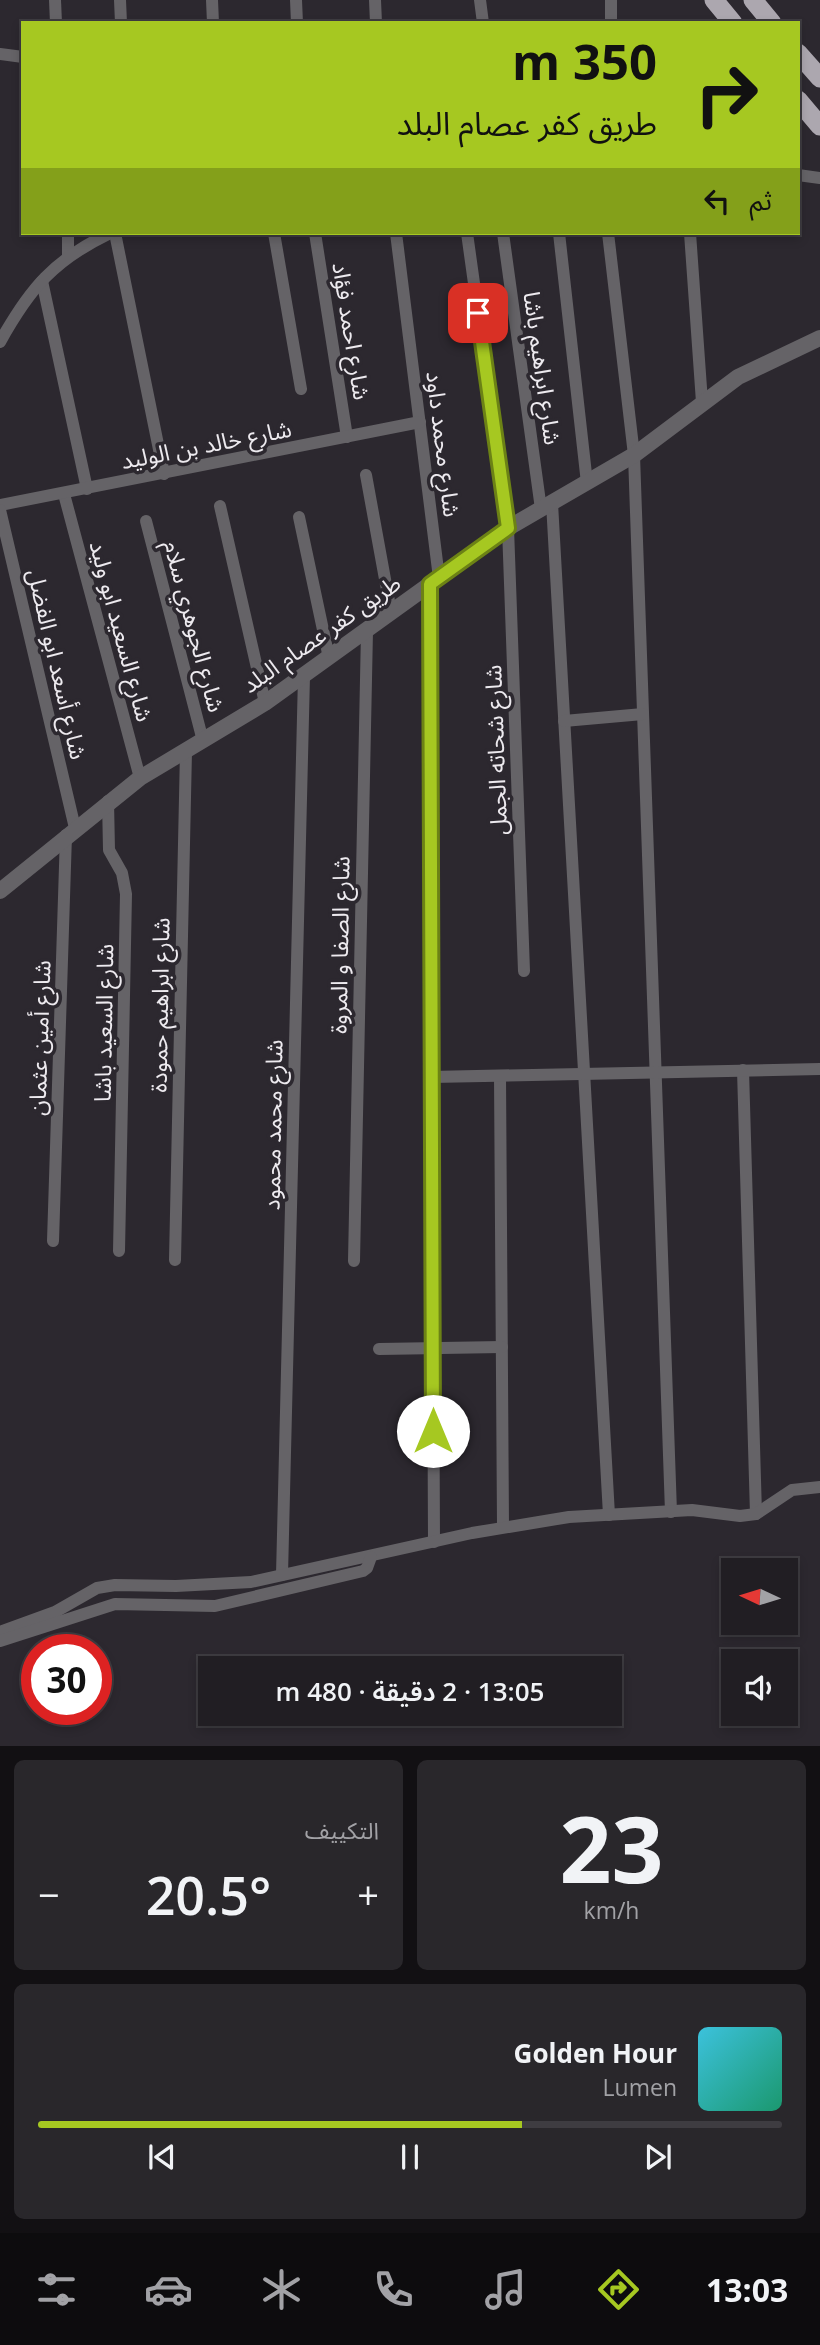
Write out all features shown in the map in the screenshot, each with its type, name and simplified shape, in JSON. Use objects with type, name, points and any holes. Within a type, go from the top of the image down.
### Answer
[{"type":"highway","points":[[714,0],[731,21]]},
{"type":"highway","points":[[753,0],[770,21]]},
{"type":"highway","points":[[800,55],[820,78]]},
{"type":"highway","points":[[800,102],[820,126]]},
{"type":"street","points":[[55,0],[56,21]]},
{"type":"street","points":[[120,0],[121,21]]},
{"type":"street","points":[[212,0],[213,21]]},
{"type":"street","points":[[296,0],[297,21]]},
{"type":"street","points":[[375,0],[376,21]]},
{"type":"street","points":[[480,0],[483,21]]},
{"type":"street","points":[[611,0],[611,21]]},
{"type":"street","points":[[0,54],[21,57]]},
{"type":"street","points":[[800,175],[820,178]]},
{"type":"street","points":[[68,235],[68,256]]},
{"type":"street","points":[[0,342],[19,310],[42,281],[68,256],[108,235]]},
{"type":"street","points":[[112,235],[164,474]]},
{"type":"street","points":[[274,235],[301,389]]},
{"type":"street","name":"شارع احمد فؤاد","points":[[315,235],[347,437]]},
{"type":"street","name":"شارع محمد داود","points":[[397,235],[420,422],[434,581],[431,1077],[434,1542]]},
{"type":"street","name":"شارع شحاته الجمل","points":[[467,235],[508,528],[524,971]]},
{"type":"street","name":"شارع ابراهيم باشا","points":[[503,235],[546,506],[564,721],[608,1515]]},
{"type":"street","points":[[559,235],[587,483]]},
{"type":"street","points":[[608,235],[634,454],[671,1512]]},
{"type":"street","points":[[690,235],[702,402]]},
{"type":"street","points":[[42,281],[87,489]]},
{"type":"street","name":"طريق كفر عصام البلد","points":[[0,891],[108,801],[140,778],[265,703],[508,528],[634,454],[738,376],[820,338]]},
{"type":"street","name":"شارع خالد بن الوليد","points":[[0,505],[420,422]]},
{"type":"street","points":[[366,475],[391,612]]},
{"type":"street","name":"شارع السعيد ابو وليد","points":[[64,494],[140,778]]},
{"type":"street","points":[[220,506],[265,703]]},
{"type":"street","name":"شارع أسعد ابو الفضل","points":[[0,510],[71,832]]},
{"type":"street","points":[[299,517],[329,658]]},
{"type":"street","name":"شارع الجوهري سلام","points":[[146,521],[203,741]]},
{"type":"street","name":"شارع الصفا و المروة","points":[[354,1261],[367,631]]},
{"type":"street","name":"شارع محمد محمود","points":[[282,1575],[304,676]]},
{"type":"street","points":[[564,721],[643,714]]},
{"type":"street","name":"شارع ابراهيم حمودة","points":[[175,1260],[186,751]]},
{"type":"street","name":"شارع السعيد باشا","points":[[108,801],[109,850],[122,873],[126,894],[119,1251]]},
{"type":"street","name":"شارع أمين عثمان","points":[[53,1241],[71,832]]},
{"type":"street","points":[[431,1077],[820,1069]]},
{"type":"street","points":[[743,1070],[756,1514]]},
{"type":"street","points":[[500,1076],[503,1527]]},
{"type":"street","points":[[379,1349],[502,1347]]},
{"type":"street","points":[[0,1632],[55,1612],[97,1588],[115,1585],[232,1584],[371,1557],[503,1527],[608,1515],[671,1512],[756,1514],[792,1490],[820,1488]]},
{"type":"street","points":[[0,1641],[115,1604],[233,1603],[363,1571],[367,1569],[371,1557]]},
{"type":"route","points":[[433,1431],[430,584],[508,528],[478,313]]}]
